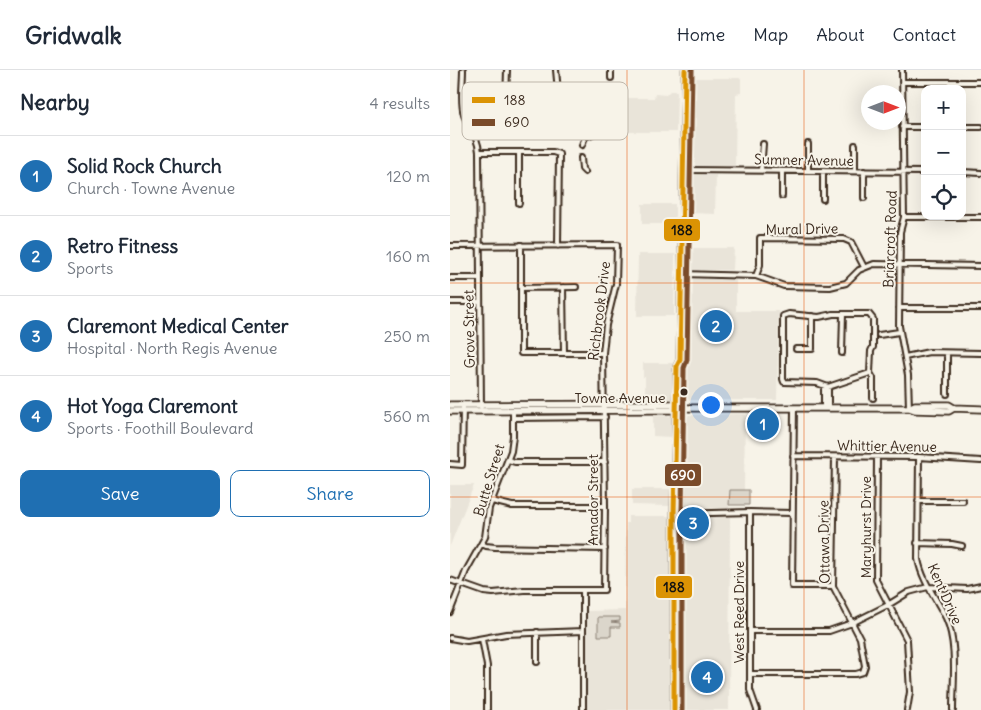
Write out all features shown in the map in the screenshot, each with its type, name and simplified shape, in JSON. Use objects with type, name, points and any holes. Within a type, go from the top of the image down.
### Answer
[{"type":"main road","points":[[674,710],[680,408],[683,366],[680,360],[685,70]]},
{"type":"main road","points":[[450,405],[463,408]]},
{"type":"main road","name":"Towne Avenue","points":[[450,411],[463,408],[513,411],[604,408],[672,410],[680,408],[909,408],[915,410],[949,411],[954,408],[981,409]]},
{"type":"main road","points":[[678,514],[680,710]]},
{"type":"street","points":[[611,70],[611,78]]},
{"type":"street","name":"Briarcroft Road","points":[[902,70],[902,82]]},
{"type":"street","points":[[902,82],[981,82]]},
{"type":"street","points":[[906,127],[921,127]]},
{"type":"street","points":[[966,127],[981,127]]},
{"type":"street","name":"Briarcroft Road","points":[[902,130],[904,217],[900,232],[899,332],[909,381],[909,408]]},
{"type":"street","name":"Grove Street","points":[[477,140],[479,152],[481,408]]},
{"type":"street","points":[[582,145],[584,140]]},
{"type":"street","points":[[761,170],[763,144]]},
{"type":"street","points":[[808,144],[808,171]]},
{"type":"street","points":[[855,145],[855,171]]},
{"type":"street","points":[[450,246],[558,246],[559,154],[554,152],[479,152]]},
{"type":"street","points":[[519,152],[519,203]]},
{"type":"street","points":[[581,158],[582,169],[585,172]]},
{"type":"street","name":"Sumner Avenue","points":[[684,170],[921,172]]},
{"type":"street","points":[[782,171],[782,196]]},
{"type":"street","points":[[823,171],[823,199]]},
{"type":"street","points":[[864,171],[864,198]]},
{"type":"street","points":[[966,172],[981,173]]},
{"type":"street","points":[[904,217],[981,217]]},
{"type":"street","name":"Mural Drive","points":[[756,276],[760,265],[760,238],[844,239],[851,242],[864,267]]},
{"type":"street","name":"Richbrook Drive","points":[[558,246],[617,245],[616,284],[606,325],[603,354],[604,408]]},
{"type":"street","points":[[521,246],[521,354],[603,354]]},
{"type":"street","points":[[682,274],[756,276],[784,286],[836,287],[846,283],[864,267],[874,264],[981,266]]},
{"type":"street","points":[[450,278],[480,278]]},
{"type":"street","points":[[563,287],[564,353]]},
{"type":"street","points":[[521,288],[576,287]]},
{"type":"street","points":[[450,302],[480,302]]},
{"type":"street","points":[[899,308],[981,308]]},
{"type":"street","points":[[870,372],[826,387],[817,383],[784,382],[782,380],[783,316],[789,314],[812,316],[869,314],[873,319],[873,347],[871,351],[870,372],[873,378],[873,398]]},
{"type":"street","points":[[842,314],[842,353]]},
{"type":"street","points":[[796,349],[812,349],[812,316]]},
{"type":"street","points":[[879,335],[899,332]]},
{"type":"street","points":[[905,357],[929,352],[981,353]]},
{"type":"street","points":[[947,353],[947,394]]},
{"type":"street","points":[[826,387],[826,408]]},
{"type":"street","points":[[450,464],[462,464],[463,408]]},
{"type":"street","name":"Amador Street","points":[[583,590],[604,590],[604,408]]},
{"type":"street","points":[[794,408],[792,586],[833,586]]},
{"type":"street","points":[[513,411],[605,417]]},
{"type":"street","name":"Butte Street","points":[[450,612],[470,564],[487,532],[487,516],[508,460],[513,436],[513,411]]},
{"type":"street","name":"Whittier Avenue","points":[[793,456],[919,457],[981,460]]},
{"type":"street","name":"Ottawa Drive","points":[[750,674],[856,674],[863,672],[865,666],[860,638],[833,586],[835,457]]},
{"type":"street","name":"Maryhurst Drive","points":[[877,457],[876,580],[907,640],[910,692],[907,710]]},
{"type":"street","name":"Kent Drive","points":[[919,457],[918,560],[920,570],[928,587],[946,619],[952,641],[953,710]]},
{"type":"street","points":[[508,460],[515,462],[605,462]]},
{"type":"street","points":[[492,501],[512,506],[605,506]]},
{"type":"street","points":[[918,501],[963,501]]},
{"type":"street","name":"West Reed Drive","points":[[750,512],[750,690],[757,710]]},
{"type":"street","points":[[678,514],[792,513]]},
{"type":"street","points":[[918,543],[962,546]]},
{"type":"street","points":[[482,544],[491,547],[605,548]]},
{"type":"street","points":[[450,580],[484,592],[493,593],[524,590],[583,590],[583,710]]},
{"type":"street","points":[[750,631],[829,631],[852,623],[909,592],[928,587],[967,589],[980,587],[981,593]]},
{"type":"street","points":[[450,638],[466,641],[506,634],[583,631]]},
{"type":"street","points":[[537,632],[537,662]]},
{"type":"street","points":[[482,639],[487,666],[487,710]]},
{"type":"shaded area","points":[[692,78],[741,78],[741,93],[736,94],[735,166],[694,166],[691,163]]},
{"type":"shaded area","points":[[670,91],[677,91],[676,132],[628,132],[628,98],[654,98],[655,94],[666,95]]},
{"type":"shaded area","points":[[693,175],[716,175],[715,214],[690,213],[691,177]]},
{"type":"shaded area","points":[[642,204],[675,204],[675,224],[642,224]]},
{"type":"shaded area","points":[[690,248],[734,248],[733,270],[692,270],[690,267]]},
{"type":"shaded area","points":[[638,254],[675,254],[674,316],[637,316]]},
{"type":"shaded area","points":[[692,279],[736,279],[736,311],[779,311],[777,400],[689,400],[687,398],[689,282]]},
{"type":"shaded area","points":[[643,363],[673,363],[673,398],[671,400],[645,400]]},
{"type":"shaded area","points":[[745,414],[744,490],[730,490],[729,509],[688,508],[686,505],[687,417],[689,415]]},
{"type":"shaded area","points":[[653,415],[671,416],[673,419],[672,437],[653,436]]},
{"type":"shaded area","points":[[450,485],[474,485],[450,546]]},
{"type":"shaded area","points":[[632,489],[671,489],[670,506],[632,505]]},
{"type":"shaded area","points":[[730,490],[749,490],[749,505],[729,505]]},
{"type":"shaded area","points":[[628,516],[670,516],[669,710],[587,710],[587,611],[625,610],[626,523],[628,523]]},
{"type":"shaded area","points":[[689,517],[730,517],[729,710],[684,710],[685,520]]},
{"type":"shaded area","points":[[598,617],[620,617],[620,621],[611,622],[620,623],[620,627],[611,627],[611,636],[598,636]]},
{"type":"transit line","name":"188","points":[[674,710],[674,514],[677,366],[680,360],[685,70]]},
{"type":"transit line","name":"690","points":[[682,710],[684,368],[687,360],[692,70]]},
{"type":"place","name":"Retro Fitness","points":[[716,326]]},
{"type":"place","name":"Solid Rock Church","points":[[763,424]]},
{"type":"place","name":"Claremont Medical Center","points":[[693,523]]},
{"type":"place","name":"Hot Yoga Claremont","points":[[707,677]]}]
